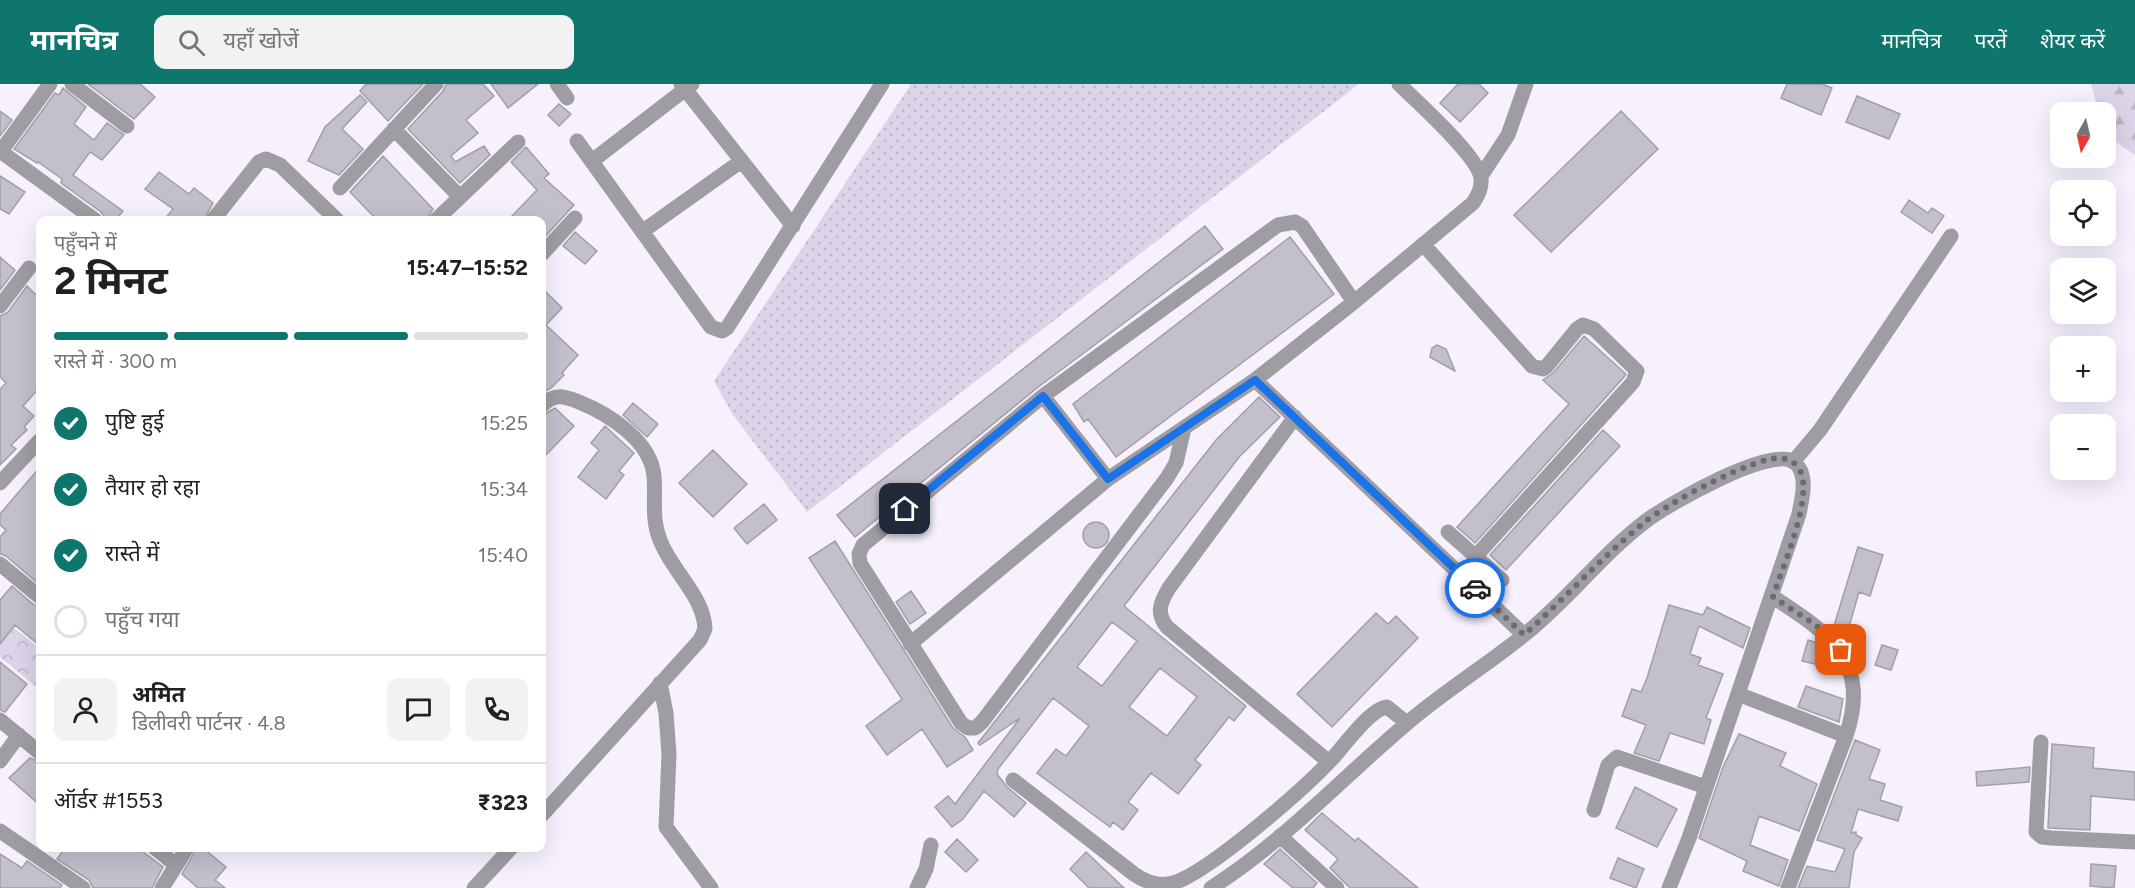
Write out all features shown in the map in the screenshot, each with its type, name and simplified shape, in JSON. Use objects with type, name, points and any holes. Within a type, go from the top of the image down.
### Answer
[{"type":"street","points":[[50,84],[1,151],[90,216]]},
{"type":"street","points":[[72,84],[127,126]]},
{"type":"street","points":[[340,188],[435,84]]},
{"type":"street","points":[[557,84],[567,98]]},
{"type":"street","points":[[577,141],[711,327],[722,331],[727,328],[882,84]]},
{"type":"street","points":[[910,644],[1108,479],[1255,380],[1473,204],[1481,190],[1481,176],[1472,158],[1400,84]]},
{"type":"street","points":[[1481,176],[1508,135],[1526,84]]},
{"type":"street","points":[[592,162],[686,86],[740,162],[792,226]]},
{"type":"street","points":[[394,129],[459,196]]},
{"type":"street","points":[[440,216],[518,142]]},
{"type":"street","points":[[216,216],[259,162],[266,159],[280,165],[333,216]]},
{"type":"street","points":[[643,231],[740,162]]},
{"type":"street","points":[[546,250],[575,218]]},
{"type":"street","points":[[1184,428],[1176,463],[1167,478],[975,728],[961,723],[860,563],[859,554],[863,545],[1043,396],[1287,222],[1295,222],[1302,226],[1354,302]]},
{"type":"street","points":[[1793,462],[1827,421],[1950,236]]},
{"type":"street","points":[[1423,244],[1532,366],[1543,369],[1547,366],[1577,329],[1583,325],[1594,329],[1637,371],[1632,382],[1475,557]]},
{"type":"street","points":[[0,306],[29,268]]},
{"type":"street","points":[[1255,380],[1524,635]]},
{"type":"street","points":[[1043,396],[1108,479]]},
{"type":"street","points":[[546,403],[555,397],[565,397],[591,407],[631,435],[647,453],[654,475],[654,522],[660,542],[705,619],[705,629],[700,640],[546,811]]},
{"type":"street","points":[[1295,417],[1169,588],[1161,601],[1159,610],[1160,619],[1167,627],[1329,762]]},
{"type":"street","points":[[0,483],[36,444]]},
{"type":"street","points":[[1211,888],[1280,837],[1407,723],[1524,635],[1647,520],[1688,496],[1758,462],[1780,458],[1793,462],[1801,473],[1804,489],[1799,513],[1773,597],[1669,888]]},
{"type":"street","points":[[1448,532],[1502,580]]},
{"type":"street","points":[[0,564],[36,594]]},
{"type":"street","points":[[1773,597],[1816,625],[1841,650],[1851,672],[1855,694],[1852,717],[1846,736],[1788,888]]},
{"type":"street","points":[[660,683],[666,713],[669,754],[666,828],[711,888]]},
{"type":"street","points":[[1738,694],[1846,736]]},
{"type":"street","points":[[1013,780],[1134,874],[1147,882],[1158,885],[1189,876],[1225,850],[1329,762],[1381,708],[1394,710],[1407,723]]},
{"type":"street","points":[[0,720],[36,750]]},
{"type":"street","points":[[0,760],[19,735]]},
{"type":"street","points":[[2041,742],[2036,832],[2042,837],[2051,838],[2135,842]]},
{"type":"street","points":[[1594,810],[1608,765],[1617,757],[1706,787]]},
{"type":"street","points":[[0,831],[67,883],[83,888]]},
{"type":"street","points":[[1280,837],[1337,888]]},
{"type":"street","points":[[917,888],[926,869],[931,845]]},
{"type":"street","points":[[160,852],[176,865]]},
{"type":"street","points":[[162,888],[184,852]]},
{"type":"street","points":[[474,888],[507,852]]},
{"type":"green space","points":[[911,84],[1359,84],[807,512],[733,415],[714,381]]},
{"type":"green space","points":[[2091,84],[2135,84],[2135,155],[2116,142],[2116,102],[2096,102]]},
{"type":"green space","points":[[13,627],[36,646],[36,687],[0,657],[0,644]]},
{"type":"building","points":[[88,84],[140,84],[155,97],[134,119]]},
{"type":"building","points":[[366,84],[423,84],[388,121],[360,91]]},
{"type":"building","points":[[446,84],[483,84],[494,96],[466,120],[478,133],[451,156],[455,162],[484,146],[490,155],[460,183],[408,129],[443,91]]},
{"type":"building","points":[[491,84],[538,84],[508,108]]},
{"type":"building","points":[[1458,84],[1479,84],[1488,93],[1460,122],[1440,103]]},
{"type":"building","points":[[1787,84],[1822,84],[1832,88],[1821,115],[1781,98]]},
{"type":"building","points":[[63,88],[86,107],[74,124],[94,140],[107,123],[124,135],[102,160],[90,152],[73,175],[123,211],[119,216],[104,216],[61,183],[62,179],[14,149],[55,93],[59,95]]},
{"type":"building","points":[[360,95],[367,102],[342,129],[363,149],[339,175],[308,161],[325,127]]},
{"type":"building","points":[[1857,96],[1900,114],[1889,139],[1846,122]]},
{"type":"building","points":[[559,104],[571,114],[559,126],[548,115]]},
{"type":"building","points":[[0,111],[12,120],[0,136]]},
{"type":"building","points":[[1621,111],[1658,149],[1551,252],[1514,215]]},
{"type":"building","points":[[526,147],[549,174],[544,178],[574,205],[546,236],[546,216],[512,216],[537,190],[511,162]]},
{"type":"building","points":[[383,156],[433,209],[429,216],[373,216],[350,192]]},
{"type":"building","points":[[159,172],[189,194],[194,188],[213,203],[206,216],[167,216],[173,209],[145,189]]},
{"type":"building","points":[[0,176],[25,192],[9,214],[0,209]]},
{"type":"building","points":[[1909,200],[1928,213],[1932,208],[1944,216],[1932,233],[1901,212]]},
{"type":"building","points":[[1205,226],[1223,249],[1037,388],[855,537],[837,515]]},
{"type":"building","points":[[575,232],[597,251],[585,264],[563,246]]},
{"type":"building","points":[[1290,237],[1334,294],[1116,457],[1088,419],[1084,422],[1073,404]]},
{"type":"building","points":[[0,257],[15,270],[0,290]]},
{"type":"building","points":[[27,286],[36,295],[36,391],[23,406],[34,416],[24,427],[27,430],[11,445],[16,449],[0,465],[0,389],[6,383],[0,377],[0,316],[8,312]]},
{"type":"building","points":[[546,292],[562,308],[546,325]]},
{"type":"building","points":[[546,325],[578,355],[562,373],[564,375],[546,391]]},
{"type":"building","points":[[1584,336],[1626,374],[1475,543],[1457,527],[1569,404],[1543,380],[1554,372]]},
{"type":"building","points":[[1437,345],[1446,349],[1455,371],[1430,357],[1432,348]]},
{"type":"building","points":[[1259,397],[1280,417],[1240,456],[1124,606],[1246,706],[1234,721],[1229,717],[1195,760],[1201,765],[1178,794],[1151,773],[1128,802],[1138,810],[1123,830],[1113,822],[1110,827],[1037,773],[1056,749],[1066,756],[1089,726],[1053,698],[998,769],[997,774],[1007,787],[1026,803],[1014,817],[984,791],[963,819],[952,827],[935,807],[948,796],[955,804],[1020,718],[980,745],[978,743],[1216,440]],"holes":[[[1112,622],[1137,641],[1102,686],[1077,667]],[[1160,668],[1197,697],[1167,736],[1129,707]]]},
{"type":"building","points":[[633,403],[658,424],[647,437],[623,415]]},
{"type":"building","points":[[555,408],[574,426],[546,455],[546,414]]},
{"type":"building","points":[[605,426],[634,453],[619,471],[624,475],[606,499],[578,477],[599,450],[591,443]]},
{"type":"building","points":[[1603,430],[1620,446],[1506,570],[1490,555]]},
{"type":"building","points":[[713,450],[747,484],[713,517],[679,483]]},
{"type":"building","points":[[36,472],[36,582],[6,556],[0,554],[0,537],[6,530],[0,525],[0,514]]},
{"type":"building","points":[[764,504],[777,520],[747,544],[734,528]]},
{"type":"building","points":[[1096,522],[1105,526],[1109,535],[1105,544],[1096,548],[1087,544],[1083,535],[1087,526]]},
{"type":"building","points":[[835,541],[953,728],[965,737],[973,750],[947,767],[922,729],[887,755],[866,726],[902,699],[809,558]]},
{"type":"building","points":[[1858,547],[1883,555],[1870,596],[1859,592],[1847,634],[1833,629]]},
{"type":"building","points":[[12,586],[36,605],[36,643],[15,625],[0,644],[0,600]]},
{"type":"building","points":[[911,591],[926,613],[910,624],[896,602]]},
{"type":"building","points":[[1669,605],[1703,615],[1707,607],[1750,628],[1743,648],[1699,626],[1690,654],[1701,658],[1698,665],[1723,674],[1706,718],[1711,720],[1704,744],[1670,733],[1659,761],[1634,753],[1646,725],[1622,716],[1632,689],[1641,692],[1647,678]]},
{"type":"building","points":[[1376,613],[1388,624],[1396,616],[1418,638],[1332,727],[1297,694]]},
{"type":"building","points":[[1808,640],[1820,644],[1815,664],[1802,661]]},
{"type":"building","points":[[1882,645],[1898,650],[1891,670],[1875,665]]},
{"type":"building","points":[[0,662],[27,684],[5,712],[0,710]]},
{"type":"building","points":[[1806,686],[1843,699],[1839,722],[1798,707]]},
{"type":"building","points":[[1739,734],[1786,753],[1780,766],[1817,784],[1799,831],[1759,816],[1750,845],[1788,860],[1779,886],[1743,871],[1747,861],[1699,838],[1723,767]]},
{"type":"building","points":[[1855,740],[1880,750],[1869,779],[1885,784],[1880,800],[1902,807],[1898,821],[1858,809],[1851,833],[1856,832],[1856,835],[1862,838],[1854,852],[1849,888],[1798,888],[1807,866],[1835,872],[1845,849],[1817,840]]},
{"type":"building","points":[[2052,744],[2094,748],[2093,768],[2135,772],[2135,800],[2091,796],[2090,830],[2048,828]]},
{"type":"building","points":[[30,758],[36,760],[36,802],[9,778]]},
{"type":"building","points":[[2030,767],[2029,782],[1977,786],[1976,772]]},
{"type":"building","points":[[1635,787],[1677,809],[1657,847],[1616,828]]},
{"type":"building","points":[[1322,813],[1355,841],[1358,838],[1418,888],[1350,888],[1330,868],[1338,859],[1305,830]]},
{"type":"building","points":[[957,839],[978,860],[966,872],[945,852]]},
{"type":"building","points":[[1280,849],[1317,883],[1313,888],[1293,888],[1264,864]]},
{"type":"building","points":[[62,852],[143,852],[163,867],[152,888],[93,888],[89,880],[57,859]]},
{"type":"building","points":[[195,852],[208,852],[226,867],[215,880],[225,888],[198,888],[182,874]]},
{"type":"building","points":[[1086,852],[1124,888],[1089,888],[1070,869]]},
{"type":"building","points":[[0,854],[22,868],[27,861],[62,885],[60,888],[0,888]]},
{"type":"building","points":[[1618,858],[1644,869],[1636,888],[1610,878]]},
{"type":"building","points":[[2091,864],[2116,866],[2114,888],[2090,886]]},
{"type":"way so far","points":[[1475,588],[1524,635],[1647,520],[1688,496],[1758,462],[1780,458],[1793,462],[1801,473],[1804,489],[1799,513],[1773,597],[1816,625],[1841,650]]},
{"type":"route","points":[[905,509],[1043,396],[1108,479],[1255,380],[1475,588]]}]
